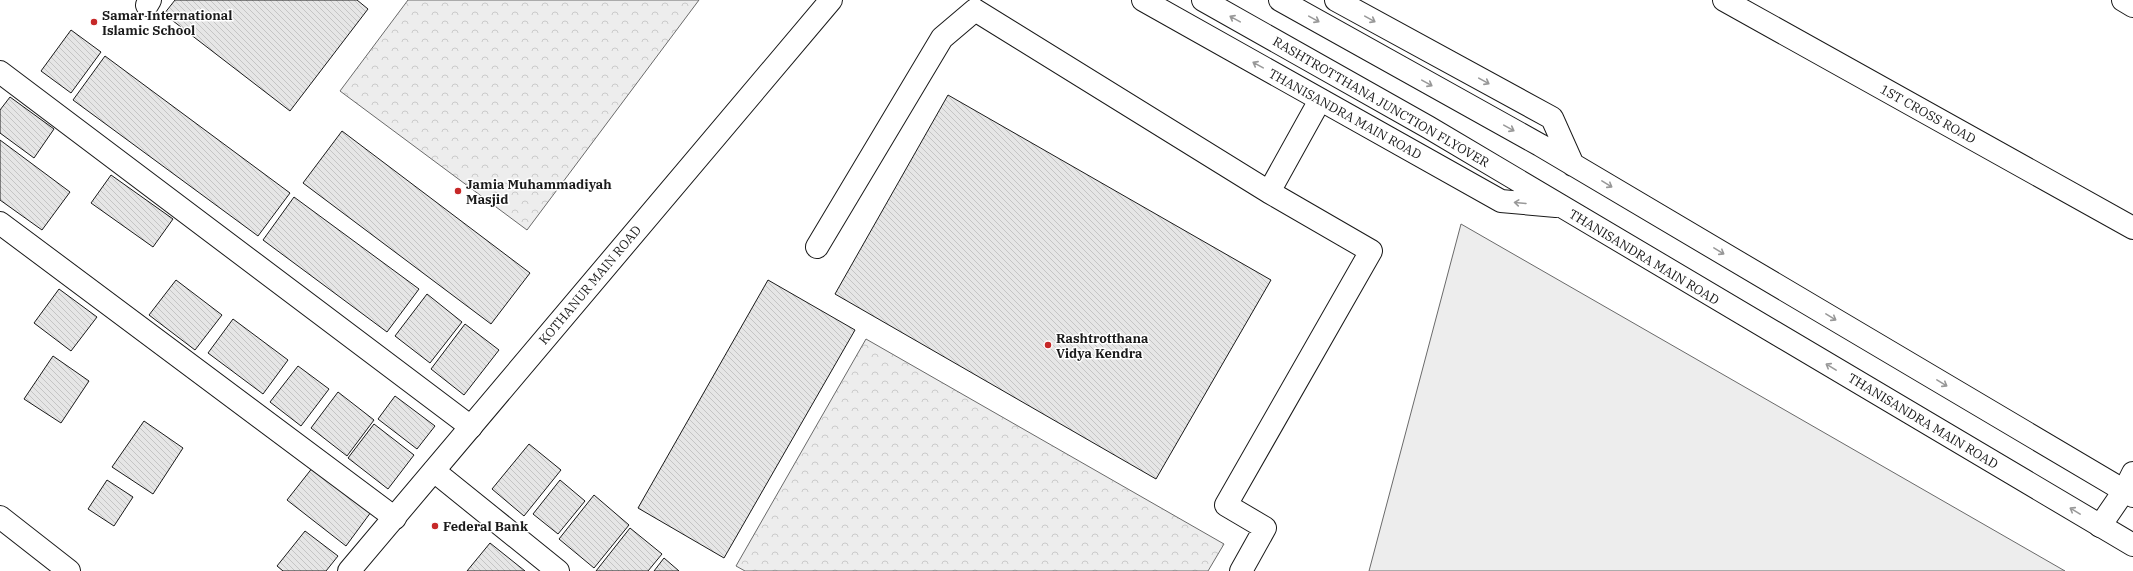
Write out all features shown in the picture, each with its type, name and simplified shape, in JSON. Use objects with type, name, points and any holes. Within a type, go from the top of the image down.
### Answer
[{"type":"main road","name":"KOTHANUR MAIN ROAD","points":[[358,568],[395,518],[434,471],[831,0]]},
{"type":"main road","name":"THANISANDRA MAIN ROAD","points":[[1143,0],[1501,201],[1559,206],[2133,545]]},
{"type":"main road","name":"RASHTROTTHANA JUNCTION FLYOVER","points":[[1203,0],[1515,179],[1559,206]]},
{"type":"main road","points":[[1280,0],[1540,145],[2130,487],[2100,526]]},
{"type":"main road","points":[[1336,0],[1552,118],[1573,165]]},
{"type":"main road","name":"1ST CROSS ROAD","points":[[1724,0],[2133,228]]},
{"type":"main road","points":[[2122,0],[2133,6]]},
{"type":"main road","points":[[817,247],[942,38],[976,10],[1269,192],[1371,251],[1226,505],[1265,528],[1241,571]]},
{"type":"main road","points":[[0,72],[471,427]]},
{"type":"main road","points":[[1269,192],[1320,100]]},
{"type":"main road","points":[[0,223],[395,518]]},
{"type":"main road","points":[[434,471],[558,571]]},
{"type":"main road","points":[[0,517],[69,571]]},
{"type":"shaded area","points":[[1461,224],[2065,571],[1369,571]]},
{"type":"green space","points":[[408,0],[699,0],[527,230],[340,91]]},
{"type":"green space","points":[[866,339],[1224,544],[1208,571],[745,571],[736,566]]},
{"type":"building","points":[[175,0],[357,0],[368,9],[290,111],[164,14]]},
{"type":"building","points":[[71,30],[101,52],[71,93],[41,71]]},
{"type":"building","points":[[105,56],[290,193],[258,236],[73,100]]},
{"type":"building","points":[[948,95],[1271,280],[1156,479],[835,294]]},
{"type":"building","points":[[10,97],[54,129],[34,158],[0,133],[0,110]]},
{"type":"building","points":[[342,131],[530,273],[491,324],[303,183]]},
{"type":"building","points":[[0,140],[70,192],[42,230],[0,200]]},
{"type":"building","points":[[111,175],[173,219],[153,247],[91,203]]},
{"type":"building","points":[[294,197],[419,289],[387,332],[263,240]]},
{"type":"building","points":[[176,280],[222,315],[195,350],[149,315]]},
{"type":"building","points":[[768,280],[855,330],[724,558],[638,508]]},
{"type":"building","points":[[59,289],[97,317],[71,351],[34,323]]},
{"type":"building","points":[[427,294],[462,322],[430,363],[395,336]]},
{"type":"building","points":[[233,319],[288,360],[263,394],[208,353]]},
{"type":"building","points":[[465,324],[499,350],[464,395],[431,369]]},
{"type":"building","points":[[53,356],[89,381],[61,423],[24,399]]},
{"type":"building","points":[[298,366],[329,389],[301,426],[270,402]]},
{"type":"building","points":[[338,392],[374,420],[347,456],[311,428]]},
{"type":"building","points":[[395,396],[435,426],[417,449],[378,419]]},
{"type":"building","points":[[144,421],[183,448],[153,494],[112,467]]},
{"type":"building","points":[[374,424],[414,455],[388,489],[348,458]]},
{"type":"building","points":[[529,444],[561,470],[524,516],[492,489]]},
{"type":"building","points":[[313,467],[371,512],[346,546],[287,500]]},
{"type":"building","points":[[107,480],[133,497],[114,526],[88,509]]},
{"type":"building","points":[[560,480],[585,501],[558,534],[533,514]]},
{"type":"building","points":[[594,495],[629,525],[594,568],[559,539]]},
{"type":"building","points":[[630,528],[662,554],[648,571],[596,571]]},
{"type":"building","points":[[305,531],[338,556],[326,571],[283,571],[277,566]]},
{"type":"building","points":[[490,543],[525,571],[467,571]]},
{"type":"building","points":[[664,558],[679,571],[654,571]]},
{"type":"place","name":"Samar International Islamic School","points":[[94,22]]},
{"type":"place","name":"Jamia Muhammadiyah Masjid","points":[[458,191]]},
{"type":"place","name":"Rashtrotthana Vidya Kendra","points":[[1048,345]]},
{"type":"place","name":"Federal Bank","points":[[435,526]]}]
